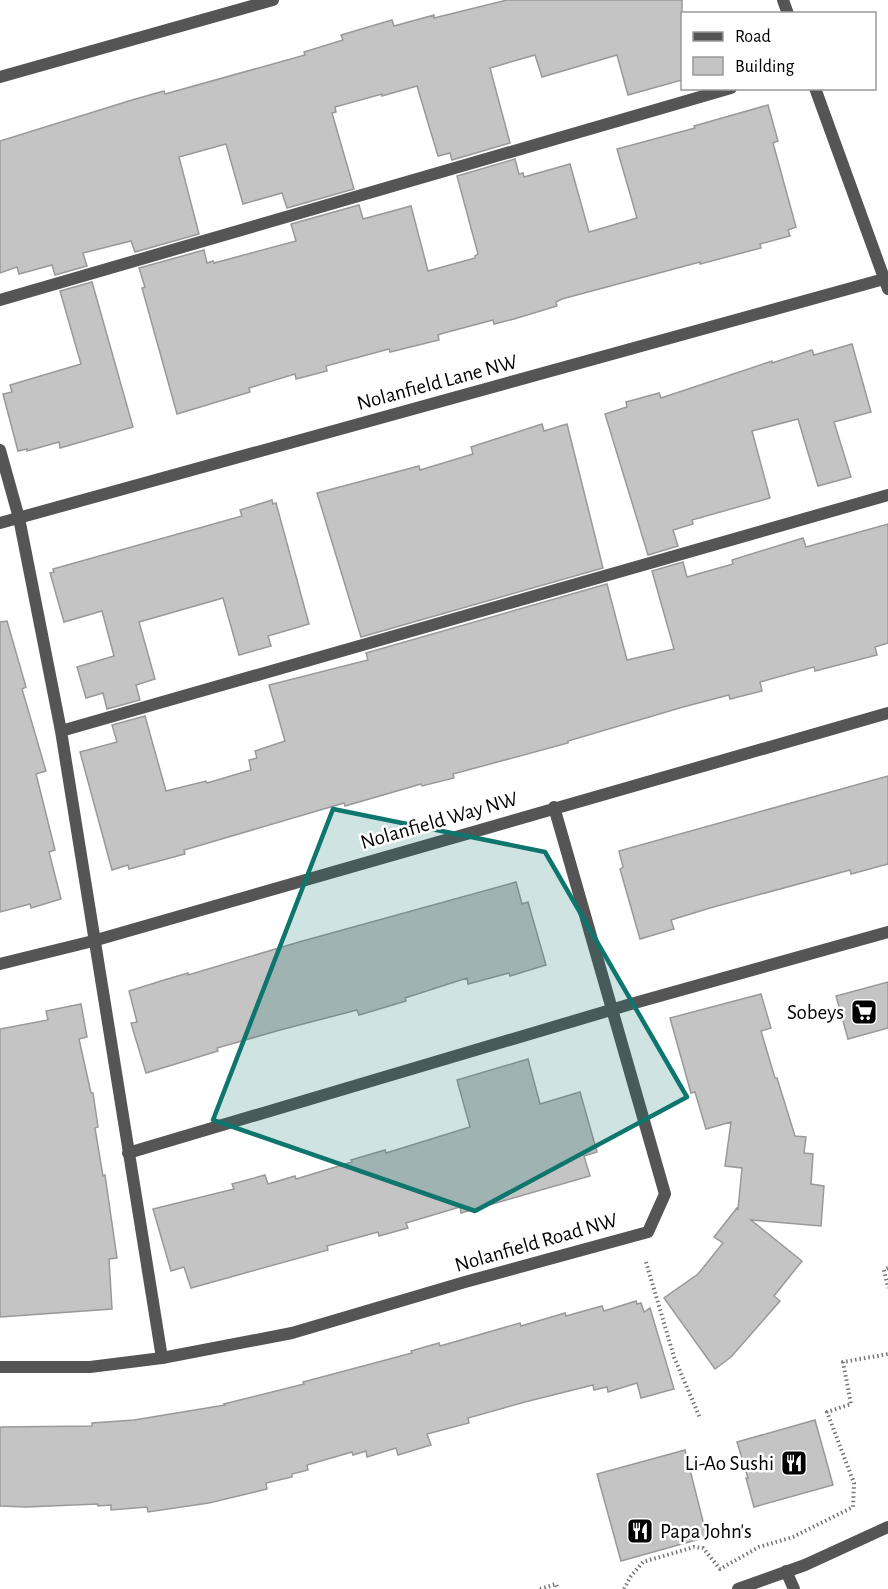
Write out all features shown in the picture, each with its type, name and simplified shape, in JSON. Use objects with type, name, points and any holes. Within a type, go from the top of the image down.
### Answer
[{"type":"street","points":[[0,77],[273,0]]},
{"type":"street","points":[[0,300],[724,90]]},
{"type":"street","points":[[816,90],[886,284]]},
{"type":"street","name":"Nolanfield Lane NW","points":[[0,523],[886,284]]},
{"type":"street","points":[[0,450],[19,518],[61,731],[162,1358]]},
{"type":"street","points":[[61,731],[888,495]]},
{"type":"street","name":"Nolanfield Way NW","points":[[0,964],[93,940],[888,713]]},
{"type":"street","name":"Nolanfield Road NW","points":[[0,1367],[90,1367],[162,1358],[292,1333],[465,1282],[648,1232],[665,1194],[554,807]]},
{"type":"street","points":[[128,1153],[612,1010],[888,932]]},
{"type":"street","points":[[742,1588],[888,1527]]},
{"type":"street","points":[[786,1571],[794,1589]]},
{"type":"path","points":[[646,1262],[674,1357],[700,1418]]},
{"type":"path","points":[[888,1268],[884,1270],[888,1288]]},
{"type":"path","points":[[624,1589],[643,1562],[694,1547],[703,1548],[720,1569],[759,1546],[793,1537],[853,1507],[854,1483],[827,1412],[851,1404],[843,1362],[888,1354]]},
{"type":"path","points":[[540,1589],[556,1584],[558,1589]]},
{"type":"highlighted area","points":[[333,809],[545,852],[687,1097],[475,1211],[213,1120]]},
{"type":"building","points":[[507,0],[682,0],[681,80],[628,95],[617,55],[542,77],[535,55],[490,68],[510,143],[452,160],[450,153],[438,156],[417,86],[335,107],[336,112],[332,113],[354,189],[287,208],[282,193],[243,204],[226,144],[179,157],[199,234],[135,252],[131,241],[83,253],[87,266],[55,275],[52,265],[19,274],[17,267],[0,273],[0,141],[132,100],[164,91],[165,94],[305,55],[304,52],[343,40],[341,35],[392,20],[394,26],[434,15],[434,18]]},
{"type":"building","points":[[768,105],[778,141],[773,143],[796,227],[788,230],[790,236],[760,244],[761,248],[562,299],[556,302],[557,306],[514,319],[494,324],[493,320],[444,333],[438,335],[439,340],[390,352],[389,349],[326,366],[327,371],[296,379],[295,374],[249,388],[250,392],[177,414],[142,288],[145,287],[139,268],[204,250],[207,263],[213,261],[214,263],[296,241],[291,224],[359,205],[363,219],[411,206],[428,271],[475,258],[478,254],[457,176],[515,159],[519,174],[523,173],[524,177],[570,164],[589,232],[637,218],[617,149]]},
{"type":"building","points":[[92,282],[133,427],[60,448],[59,442],[27,451],[27,449],[18,451],[3,394],[12,392],[10,385],[81,364],[60,291]]},
{"type":"building","points":[[852,344],[871,412],[834,422],[851,477],[818,486],[798,419],[752,431],[770,498],[692,520],[693,524],[673,530],[678,546],[648,555],[605,414],[627,407],[626,402],[659,393],[661,398],[772,361],[772,363],[812,350],[814,355]]},
{"type":"building","points":[[542,424],[544,431],[567,424],[603,568],[361,637],[317,493],[419,466],[420,470],[473,454],[471,447]]},
{"type":"building","points":[[272,500],[273,504],[276,503],[309,624],[268,636],[271,646],[239,655],[223,598],[139,622],[155,679],[136,685],[140,700],[107,709],[103,693],[86,698],[77,667],[114,656],[102,611],[64,622],[50,573],[54,572],[53,569],[242,516],[240,510]]},
{"type":"building","points":[[888,524],[888,643],[875,647],[877,655],[815,671],[814,667],[760,682],[762,691],[730,699],[729,695],[683,707],[568,741],[568,743],[453,774],[454,778],[422,786],[421,784],[345,806],[344,803],[184,850],[185,854],[129,869],[128,865],[112,870],[80,752],[117,742],[112,725],[145,716],[166,791],[206,781],[207,783],[251,770],[249,760],[257,758],[255,751],[285,741],[269,685],[368,660],[366,653],[607,584],[627,660],[674,649],[652,571],[683,562],[687,577],[733,564],[732,560],[803,538],[806,547]]},
{"type":"building","points":[[7,621],[26,687],[22,689],[46,771],[36,774],[55,850],[49,852],[61,899],[31,908],[30,904],[0,912],[0,622]]},
{"type":"building","points":[[888,776],[888,864],[851,874],[850,870],[710,908],[671,920],[674,929],[640,939],[620,869],[623,867],[619,851]]},
{"type":"building","points":[[516,882],[522,904],[528,902],[546,965],[510,976],[509,973],[468,984],[467,978],[405,998],[406,1001],[359,1015],[357,1010],[280,1030],[217,1048],[218,1051],[146,1073],[131,1023],[137,1022],[129,991]]},
{"type":"building","name":"Sobeys","points":[[888,982],[888,1028],[848,1039],[836,996]]},
{"type":"building","points":[[761,994],[771,1028],[761,1031],[775,1078],[777,1078],[795,1136],[806,1137],[804,1153],[813,1154],[811,1184],[824,1186],[821,1226],[751,1220],[802,1261],[774,1296],[780,1301],[731,1357],[715,1369],[664,1298],[698,1274],[723,1243],[714,1237],[738,1209],[742,1168],[725,1166],[731,1122],[706,1129],[695,1092],[691,1093],[670,1018]]},
{"type":"building","points":[[81,1004],[87,1037],[79,1039],[91,1093],[93,1093],[98,1127],[95,1128],[103,1176],[105,1175],[117,1258],[109,1259],[112,1309],[0,1317],[0,1029],[48,1020],[46,1011]]},
{"type":"building","points":[[528,1059],[540,1104],[580,1092],[597,1152],[584,1156],[590,1176],[461,1213],[460,1207],[406,1223],[408,1228],[379,1236],[378,1232],[327,1246],[328,1250],[191,1288],[184,1267],[171,1271],[153,1209],[234,1189],[232,1184],[265,1175],[268,1184],[295,1176],[296,1179],[352,1162],[351,1160],[385,1150],[386,1153],[470,1127],[457,1080]]},
{"type":"building","points":[[636,1301],[637,1304],[641,1303],[644,1312],[650,1308],[674,1389],[641,1398],[637,1383],[608,1392],[607,1387],[594,1390],[593,1385],[468,1418],[469,1423],[427,1434],[431,1445],[398,1455],[396,1448],[367,1457],[366,1451],[353,1455],[352,1452],[307,1465],[308,1470],[292,1474],[292,1477],[266,1483],[267,1489],[209,1503],[148,1512],[147,1507],[111,1510],[111,1505],[98,1506],[98,1504],[0,1506],[0,1427],[92,1426],[92,1423],[134,1420],[225,1405],[412,1353],[411,1351],[439,1343],[440,1346],[520,1323],[521,1326],[565,1313],[566,1316],[602,1306],[604,1311]]},
{"type":"building","points":[[815,1420],[833,1485],[754,1507],[737,1442]]},
{"type":"building","points":[[685,1450],[707,1537],[621,1561],[597,1474]]},
{"type":"place","name":"Sobeys","points":[[864,1012]]},
{"type":"place","name":"Li-Ao Sushi","points":[[794,1463]]},
{"type":"place","name":"Papa John's","points":[[640,1531]]}]
